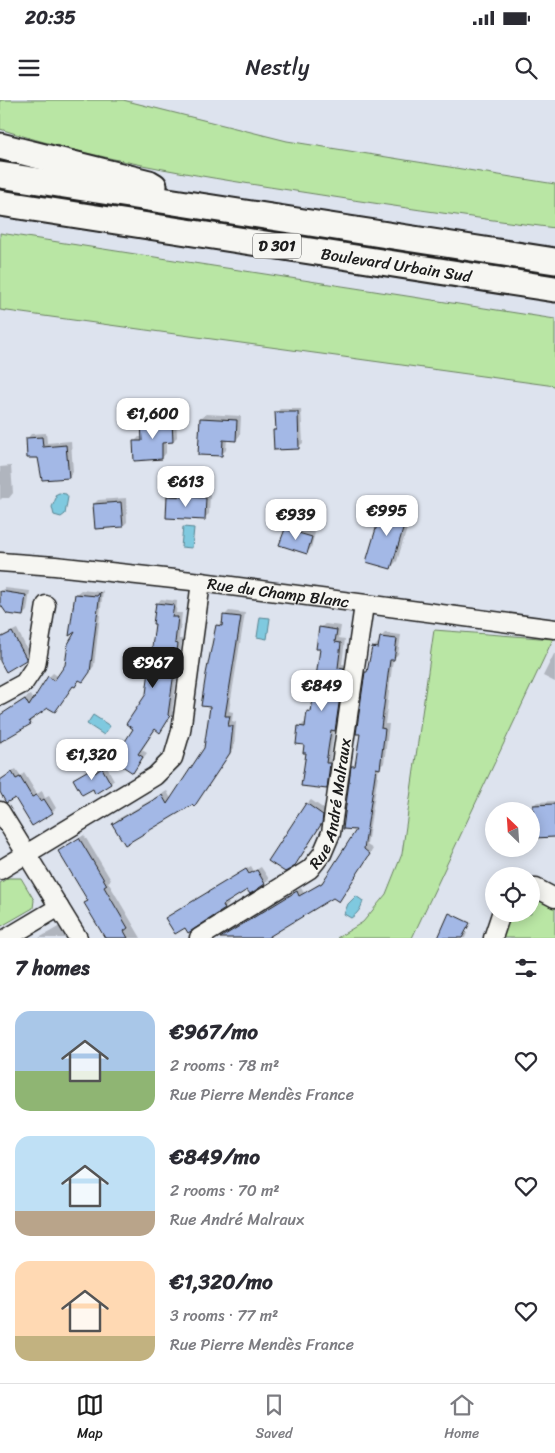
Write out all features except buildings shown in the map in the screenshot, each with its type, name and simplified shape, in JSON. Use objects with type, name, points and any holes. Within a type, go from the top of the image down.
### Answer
[{"type":"highway","points":[[0,146],[149,183],[178,203]]},
{"type":"highway","name":"Boulevard Urbain Sud","points":[[0,175],[555,261]]},
{"type":"highway","name":"Boulevard Urbain Sud","points":[[0,202],[555,289]]},
{"type":"street","name":"Rue du Champ Blanc","points":[[0,562],[201,582],[555,629]]},
{"type":"street","points":[[0,870],[155,776],[173,758],[181,730],[201,582]]},
{"type":"street","points":[[0,696],[24,683],[36,665],[46,605]]},
{"type":"street","name":"Rue André Malraux","points":[[199,938],[310,870],[322,854],[331,833],[364,605]]},
{"type":"street","points":[[0,811],[78,938]]},
{"type":"street","points":[[540,890],[555,898]]},
{"type":"street","points":[[7,938],[59,907]]},
{"type":"street","points":[[493,938],[498,922]]},
{"type":"green space","points":[[0,100],[123,100],[287,141],[555,184],[555,228],[252,184],[107,158],[0,129]]},
{"type":"green space","points":[[0,233],[555,319],[555,386],[0,310]]},
{"type":"green space","points":[[434,630],[553,639],[412,938],[337,938],[363,922],[386,894],[402,854]]},
{"type":"green space","points":[[8,878],[21,878],[34,900],[33,908],[0,927],[0,883]]},
{"type":"green space","points":[[540,897],[555,903],[555,938],[500,938],[506,922],[540,922]]},
{"type":"water","points":[[59,493],[66,494],[68,497],[65,514],[61,517],[54,515],[52,507],[56,498],[55,495]]},
{"type":"water","points":[[183,527],[194,528],[192,548],[181,547]]},
{"type":"water","points":[[260,617],[270,618],[267,639],[257,637]]},
{"type":"water","points":[[93,715],[110,726],[104,735],[87,724]]},
{"type":"water","points":[[356,896],[363,901],[359,911],[351,918],[344,914],[348,904]]}]
